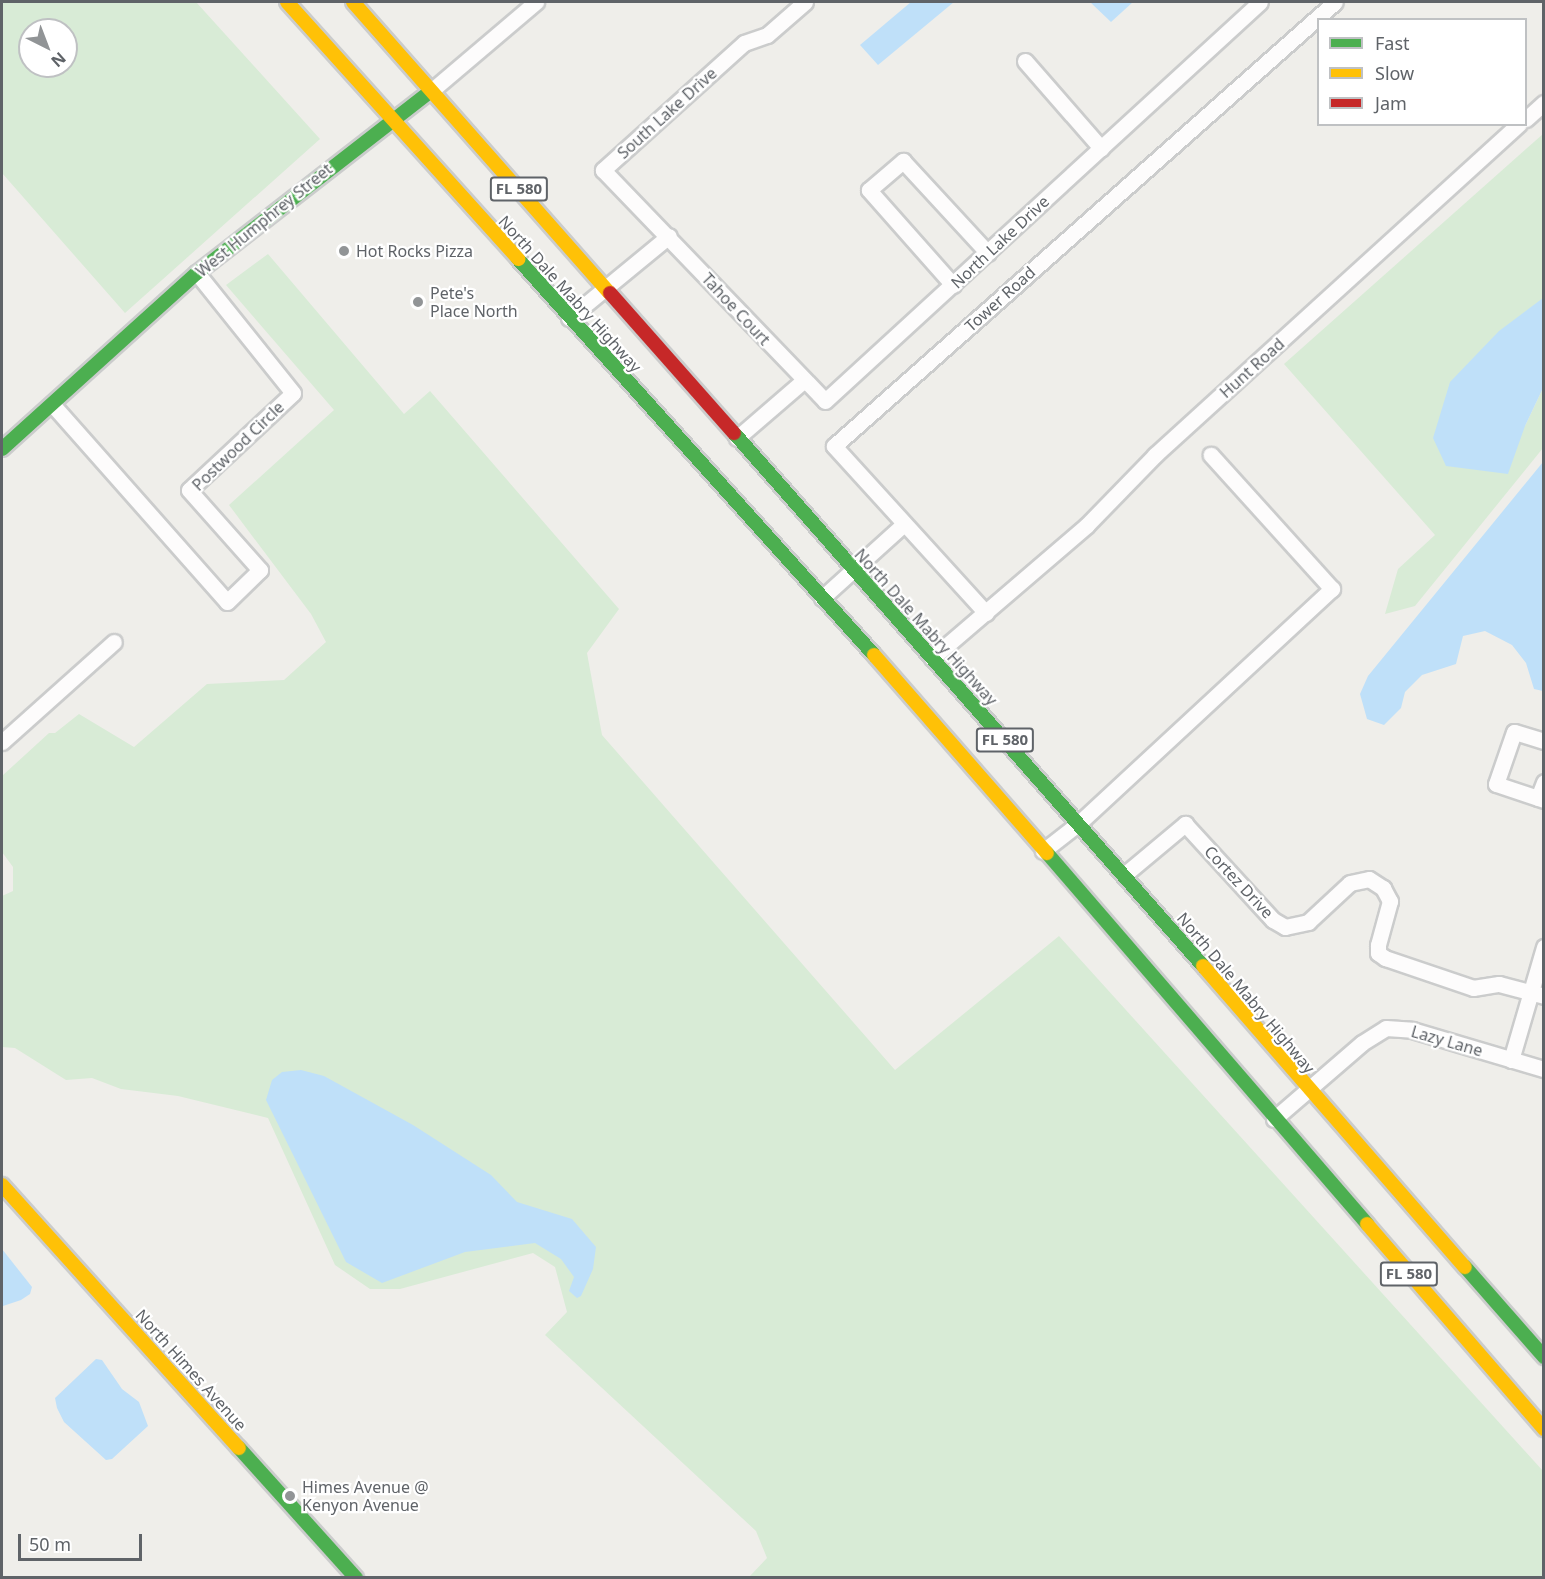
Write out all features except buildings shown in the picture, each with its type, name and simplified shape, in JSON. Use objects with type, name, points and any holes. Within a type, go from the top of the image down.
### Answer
[{"type":"main road","name":"North Dale Mabry Highway","points":[[287,2],[822,598],[1043,851]]},
{"type":"main road","name":"North Dale Mabry Highway","points":[[353,2],[1079,823],[1307,1089],[1544,1357]]},
{"type":"main road","name":"West Humphrey Street","points":[[2,449],[196,273],[430,91]]},
{"type":"main road","name":"FL 580","points":[[1043,851],[1087,898],[1544,1429]]},
{"type":"main road","name":"North Himes Avenue","points":[[2,1185],[351,1572]]},
{"type":"street","name":"West Humphrey Street","points":[[430,91],[536,2]]},
{"type":"street","name":"South Lake Drive","points":[[669,236],[603,170],[744,43],[767,35],[805,2]]},
{"type":"street","name":"North Lake Drive","points":[[803,381],[825,401],[988,254],[1260,2]]},
{"type":"street","name":"Tower Road","points":[[986,613],[834,446],[1335,2]]},
{"type":"street","points":[[1025,61],[1101,148]]},
{"type":"street","points":[[1527,118],[1544,103]]},
{"type":"street","name":"Hunt Road","points":[[932,658],[1087,525],[1155,455],[1518,126]]},
{"type":"street","points":[[953,285],[869,190],[903,161],[988,254]]},
{"type":"street","points":[[569,318],[669,236]]},
{"type":"street","name":"Tahoe Court","points":[[669,236],[803,381]]},
{"type":"street","name":"Postwood Circle","points":[[52,404],[227,602],[260,570],[189,490],[293,393],[196,273]]},
{"type":"street","points":[[737,438],[803,381]]},
{"type":"street","points":[[1043,851],[1079,823],[1332,589],[1211,455]]},
{"type":"street","points":[[822,598],[904,524]]},
{"type":"street","points":[[2,742],[114,642]]},
{"type":"street","points":[[1544,741],[1514,732],[1496,784],[1541,799],[1544,782]]},
{"type":"street","name":"Cortez Drive","points":[[1124,875],[1185,824],[1273,920],[1285,927],[1308,922],[1350,883],[1369,879],[1383,888],[1390,901],[1378,945],[1378,953],[1385,958],[1473,988],[1499,984],[1537,995]]},
{"type":"street","points":[[1511,1060],[1537,995],[1544,947]]},
{"type":"street","name":"Lazy Lane","points":[[1275,1119],[1307,1089],[1386,1028],[1412,1030],[1544,1069]]},
{"type":"street","points":[[334,1578],[351,1572]]},
{"type":"green space","points":[[2,2],[196,2],[320,139],[125,313],[2,173]]},
{"type":"green space","points":[[1543,134],[1543,298],[1525,426],[1543,388],[1543,448],[1415,606],[1385,614],[1398,569],[1435,535],[1284,364]]},
{"type":"green space","points":[[268,254],[404,414],[430,391],[619,609],[587,653],[602,735],[895,1070],[1059,936],[1543,1471],[1543,1577],[749,1577],[767,1558],[756,1531],[545,1335],[567,1312],[555,1267],[533,1253],[400,1289],[370,1289],[335,1265],[268,1118],[178,1096],[121,1089],[92,1078],[66,1080],[15,1048],[2,1047],[2,896],[13,891],[13,867],[2,852],[2,776],[49,733],[55,733],[79,714],[134,747],[207,684],[284,680],[326,642],[311,614],[229,505],[334,410],[226,285]]},
{"type":"water","points":[[911,2],[954,2],[878,65],[860,45]]},
{"type":"water","points":[[1090,2],[1133,2],[1111,22]]},
{"type":"water","points":[[1543,298],[1543,388],[1525,426],[1508,474],[1446,466],[1433,438],[1450,382],[1499,331]]},
{"type":"water","points":[[1543,462],[1543,691],[1534,689],[1526,663],[1512,645],[1485,631],[1463,636],[1456,664],[1422,675],[1405,692],[1401,708],[1384,725],[1367,719],[1360,694],[1368,676]]},
{"type":"water","points":[[301,1070],[324,1076],[413,1125],[491,1175],[517,1202],[572,1219],[596,1247],[593,1269],[581,1296],[577,1298],[569,1291],[574,1277],[561,1259],[535,1243],[465,1252],[382,1283],[346,1262],[266,1100],[272,1080],[282,1072]]},
{"type":"water","points":[[2,1249],[32,1287],[30,1294],[21,1300],[3,1306]]},
{"type":"water","points":[[96,1359],[102,1360],[122,1389],[139,1402],[148,1426],[112,1459],[106,1460],[64,1422],[55,1398]]},
{"type":"traffic: fast","points":[[2,449],[197,273],[431,91]]},
{"type":"traffic: fast","points":[[518,259],[874,655]]},
{"type":"traffic: fast","points":[[734,433],[1203,966]]},
{"type":"traffic: fast","points":[[1047,853],[1367,1224]]},
{"type":"traffic: fast","points":[[1465,1267],[1544,1357]]},
{"type":"traffic: fast","points":[[239,1448],[356,1578]]},
{"type":"traffic: slow","points":[[287,2],[518,259]]},
{"type":"traffic: slow","points":[[353,2],[610,293]]},
{"type":"traffic: slow","points":[[874,655],[1047,853]]},
{"type":"traffic: slow","points":[[1203,966],[1465,1267]]},
{"type":"traffic: slow","points":[[2,1185],[239,1448]]},
{"type":"traffic: slow","points":[[1367,1224],[1544,1429]]},
{"type":"traffic: jam","points":[[610,293],[734,433]]},
{"type":"place","name":"Hot Rocks Pizza","points":[[344,251]]},
{"type":"place","name":"Pete's Place North","points":[[418,302]]},
{"type":"place","name":"Himes Avenue @ Kenyon Avenue","points":[[290,1496]]}]
